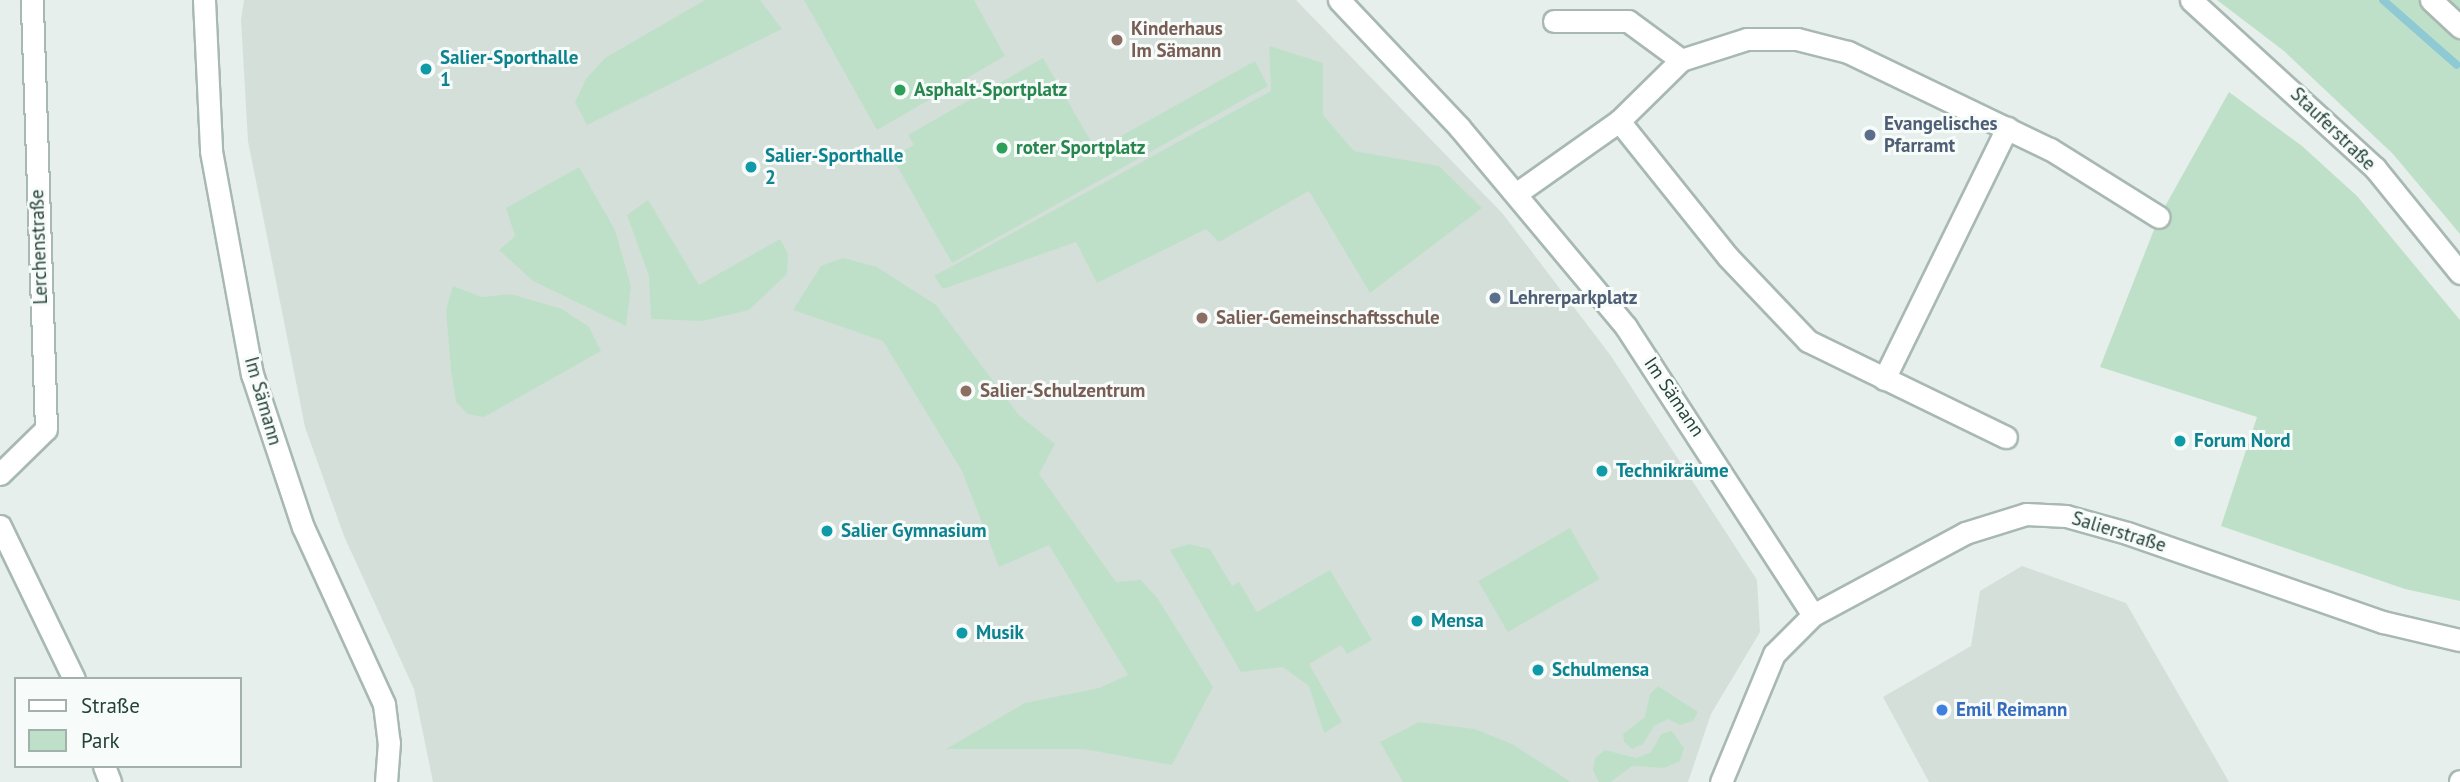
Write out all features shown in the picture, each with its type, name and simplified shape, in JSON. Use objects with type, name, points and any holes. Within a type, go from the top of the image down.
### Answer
[{"type":"street","name":"Lerchenstraße","points":[[0,474],[46,429],[32,0]]},
{"type":"street","name":"Im Sämann","points":[[204,0],[211,151],[252,374],[303,527],[384,704],[389,742],[386,782]]},
{"type":"street","name":"Im Sämann","points":[[1339,0],[1517,193],[1626,327],[1813,615]]},
{"type":"street","name":"Stauferstraße","points":[[2191,0],[2375,168],[2460,274]]},
{"type":"street","points":[[2431,0],[2460,27]]},
{"type":"street","points":[[1553,21],[1628,21],[1681,60]]},
{"type":"street","points":[[1517,193],[1619,121],[1681,60],[1747,39],[1797,39],[1848,51],[2007,128],[2159,217]]},
{"type":"street","points":[[1619,121],[1728,257],[1799,332],[1884,379],[2006,437]]},
{"type":"street","points":[[1884,379],[2007,128]]},
{"type":"street","name":"Salierstraße","points":[[1721,782],[1774,654],[1813,615],[1965,533],[1994,522],[2046,514],[2127,533],[2383,622],[2460,640]]},
{"type":"street","points":[[0,526],[73,677]]},
{"type":"shaded area","name":"Salier-Schulzentrum","points":[[244,0],[1296,0],[1503,214],[1611,356],[1757,580],[1760,632],[1711,714],[1688,782],[433,782],[414,689],[344,536],[305,427],[248,141],[241,20]]},
{"type":"shaded area","points":[[2022,566],[2126,603],[2229,782],[1929,782],[1883,697],[1971,646],[1980,591]]},
{"type":"green space","points":[[705,0],[760,0],[782,29],[587,125],[575,102],[586,79],[605,58]]},
{"type":"green space","name":"Asphalt-Sportplatz","points":[[804,0],[974,0],[1005,56],[877,130]]},
{"type":"green space","points":[[2217,0],[2460,0],[2460,234],[2393,154],[2284,51]]},
{"type":"green space","points":[[1269,46],[1323,63],[1323,115],[1354,151],[1439,166],[1482,208],[1370,293],[1309,191],[1219,242],[1206,229],[1097,283],[1076,242],[943,289],[934,276],[1271,91]]},
{"type":"green space","name":"roter Sportplatz","points":[[1043,58],[1096,150],[1255,61],[1268,86],[952,263],[892,157],[914,145],[908,135]]},
{"type":"green space","points":[[2229,92],[2302,146],[2357,196],[2460,320],[2460,601],[2405,589],[2221,526],[2257,417],[2100,367],[2159,217]]},
{"type":"green space","points":[[579,167],[615,230],[631,286],[626,326],[533,281],[499,250],[515,236],[506,208]]},
{"type":"green space","points":[[648,200],[699,285],[780,239],[788,254],[787,274],[749,310],[702,321],[651,319],[649,276],[627,215]]},
{"type":"green space","points":[[843,258],[877,267],[936,305],[1019,415],[1055,444],[1039,474],[1116,582],[1141,580],[1158,599],[1213,687],[1172,765],[1084,749],[946,749],[1025,703],[1099,688],[1128,675],[1049,545],[999,567],[962,471],[883,341],[793,310],[821,266]]},
{"type":"green space","points":[[453,286],[482,297],[511,294],[562,309],[589,327],[601,351],[484,417],[468,414],[456,402],[451,371],[446,310]]},
{"type":"green space","points":[[1570,528],[1600,579],[1508,632],[1478,581]]},
{"type":"green space","points":[[1189,544],[1210,549],[1232,586],[1239,582],[1257,612],[1330,570],[1372,640],[1347,654],[1341,645],[1309,664],[1342,722],[1324,733],[1309,686],[1283,667],[1241,672],[1170,550]]},
{"type":"green space","points":[[1658,686],[1698,712],[1693,721],[1680,725],[1668,719],[1654,726],[1643,744],[1632,749],[1624,742],[1623,734],[1645,717],[1650,694]]},
{"type":"green space","points":[[1419,722],[1475,729],[1512,744],[1571,782],[1403,782],[1380,742]]},
{"type":"green space","points":[[1672,731],[1684,748],[1680,761],[1664,768],[1632,766],[1611,782],[1599,782],[1593,770],[1595,758],[1605,750],[1637,758],[1651,752],[1661,734]]},
{"type":"waterway","points":[[2383,0],[2457,65]]},
{"type":"place","name":"Kinderhaus Im Sämann","points":[[1117,40]]},
{"type":"place","name":"Salier-Sporthalle 1","points":[[426,69]]},
{"type":"place","name":"Asphalt-Sportplatz","points":[[900,90]]},
{"type":"place","name":"Evangelisches Pfarramt","points":[[1870,135]]},
{"type":"place","name":"roter Sportplatz","points":[[1002,148]]},
{"type":"place","name":"Salier-Sporthalle 2","points":[[751,167]]},
{"type":"place","name":"Lehrerparkplatz","points":[[1495,298]]},
{"type":"place","name":"Salier-Gemeinschaftsschule","points":[[1202,318]]},
{"type":"place","name":"Salier-Schulzentrum","points":[[966,391]]},
{"type":"place","name":"Forum Nord","points":[[2180,441]]},
{"type":"place","name":"Technikräume","points":[[1602,471]]},
{"type":"place","name":"Salier Gymnasium","points":[[827,531]]},
{"type":"place","name":"Mensa","points":[[1417,621]]},
{"type":"place","name":"Musik","points":[[962,633]]},
{"type":"place","name":"Schulmensa","points":[[1538,670]]},
{"type":"place","name":"Emil Reimann","points":[[1942,710]]}]
